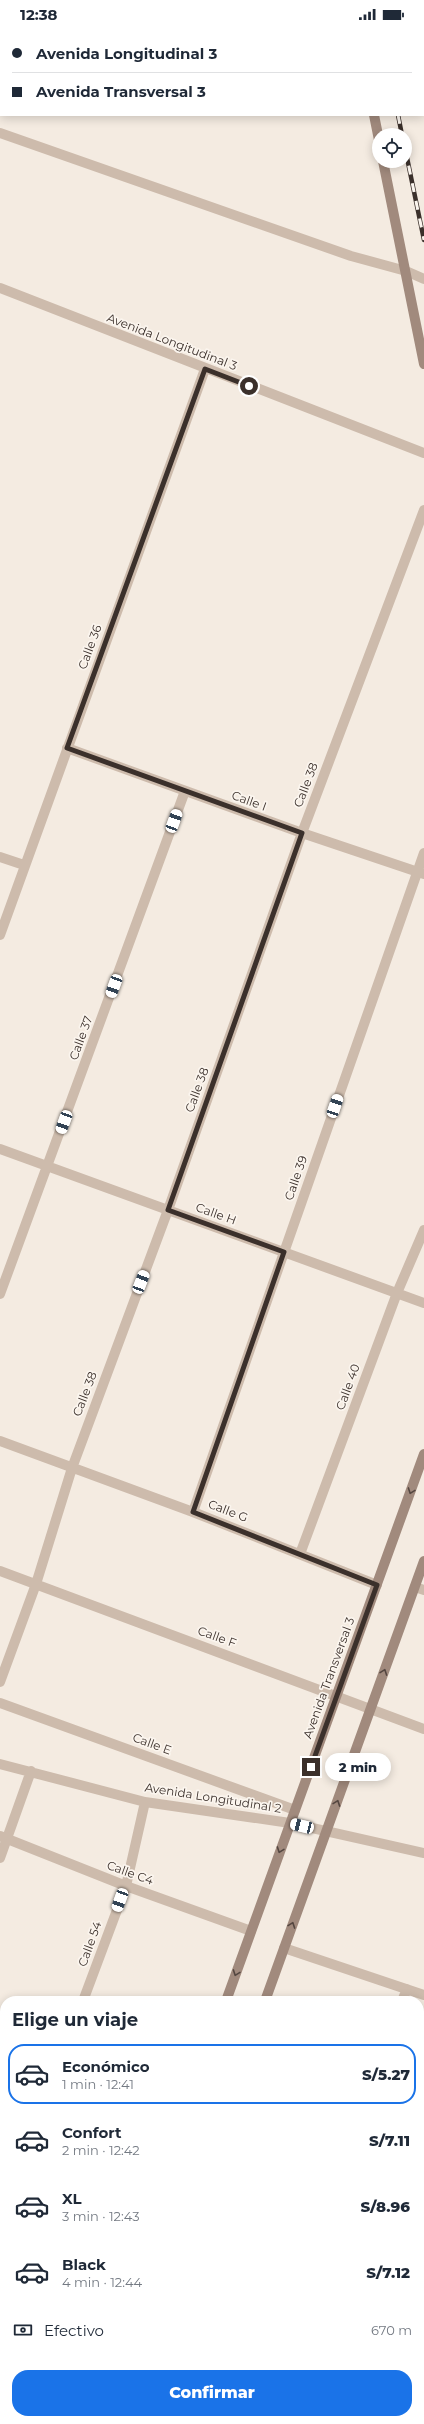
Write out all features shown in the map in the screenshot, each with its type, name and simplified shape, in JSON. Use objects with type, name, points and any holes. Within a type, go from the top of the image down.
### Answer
[{"type":"street","points":[[374,116],[377,128]]},
{"type":"street","points":[[0,133],[351,256],[406,271],[424,278]]},
{"type":"street","points":[[384,168],[424,364]]},
{"type":"street","name":"Avenida Longitudinal 3","points":[[0,288],[424,454]]},
{"type":"street","name":"Calle 36","points":[[0,935],[205,369]]},
{"type":"street","name":"Calle 38","points":[[0,1682],[36,1584],[72,1468],[168,1210],[302,833],[424,510]]},
{"type":"street","name":"Calle I","points":[[67,748],[302,833],[420,873]]},
{"type":"street","name":"Calle 37","points":[[0,1294],[185,791]]},
{"type":"street","name":"Calle 39","points":[[193,1512],[284,1252],[420,873],[424,853]]},
{"type":"street","points":[[0,857],[24,866]]},
{"type":"street","name":"Calle H","points":[[0,1149],[424,1303]]},
{"type":"street","name":"Calle 40","points":[[300,1554],[397,1293],[424,1230]]},
{"type":"street","name":"Calle G","points":[[0,1441],[193,1512],[377,1585]]},
{"type":"street","name":"Avenida Transversal 3","points":[[228,1996],[424,1454]]},
{"type":"street","points":[[267,1996],[371,1708],[419,1588],[424,1561]]},
{"type":"street","name":"Calle F","points":[[0,1571],[337,1695],[424,1729]]},
{"type":"street","name":"Calle E","points":[[0,1703],[295,1810]]},
{"type":"street","name":"Avenida Longitudinal 2","points":[[0,1764],[145,1802],[290,1823],[424,1853]]},
{"type":"street","points":[[0,1858],[4,1838],[31,1771]]},
{"type":"street","name":"Calle 54","points":[[85,1996],[126,1886],[145,1802]]},
{"type":"street","name":"Calle C4","points":[[4,1838],[126,1886],[251,1931]]},
{"type":"street","points":[[284,1948],[424,1995]]},
{"type":"street","points":[[404,1996],[407,1989]]},
{"type":"railway","points":[[398,116],[401,128]]},
{"type":"railway","points":[[409,168],[424,240]]},
{"type":"route","points":[[249,386],[205,369],[67,748],[302,833],[168,1210],[284,1252],[193,1512],[377,1585],[311,1767]]}]
